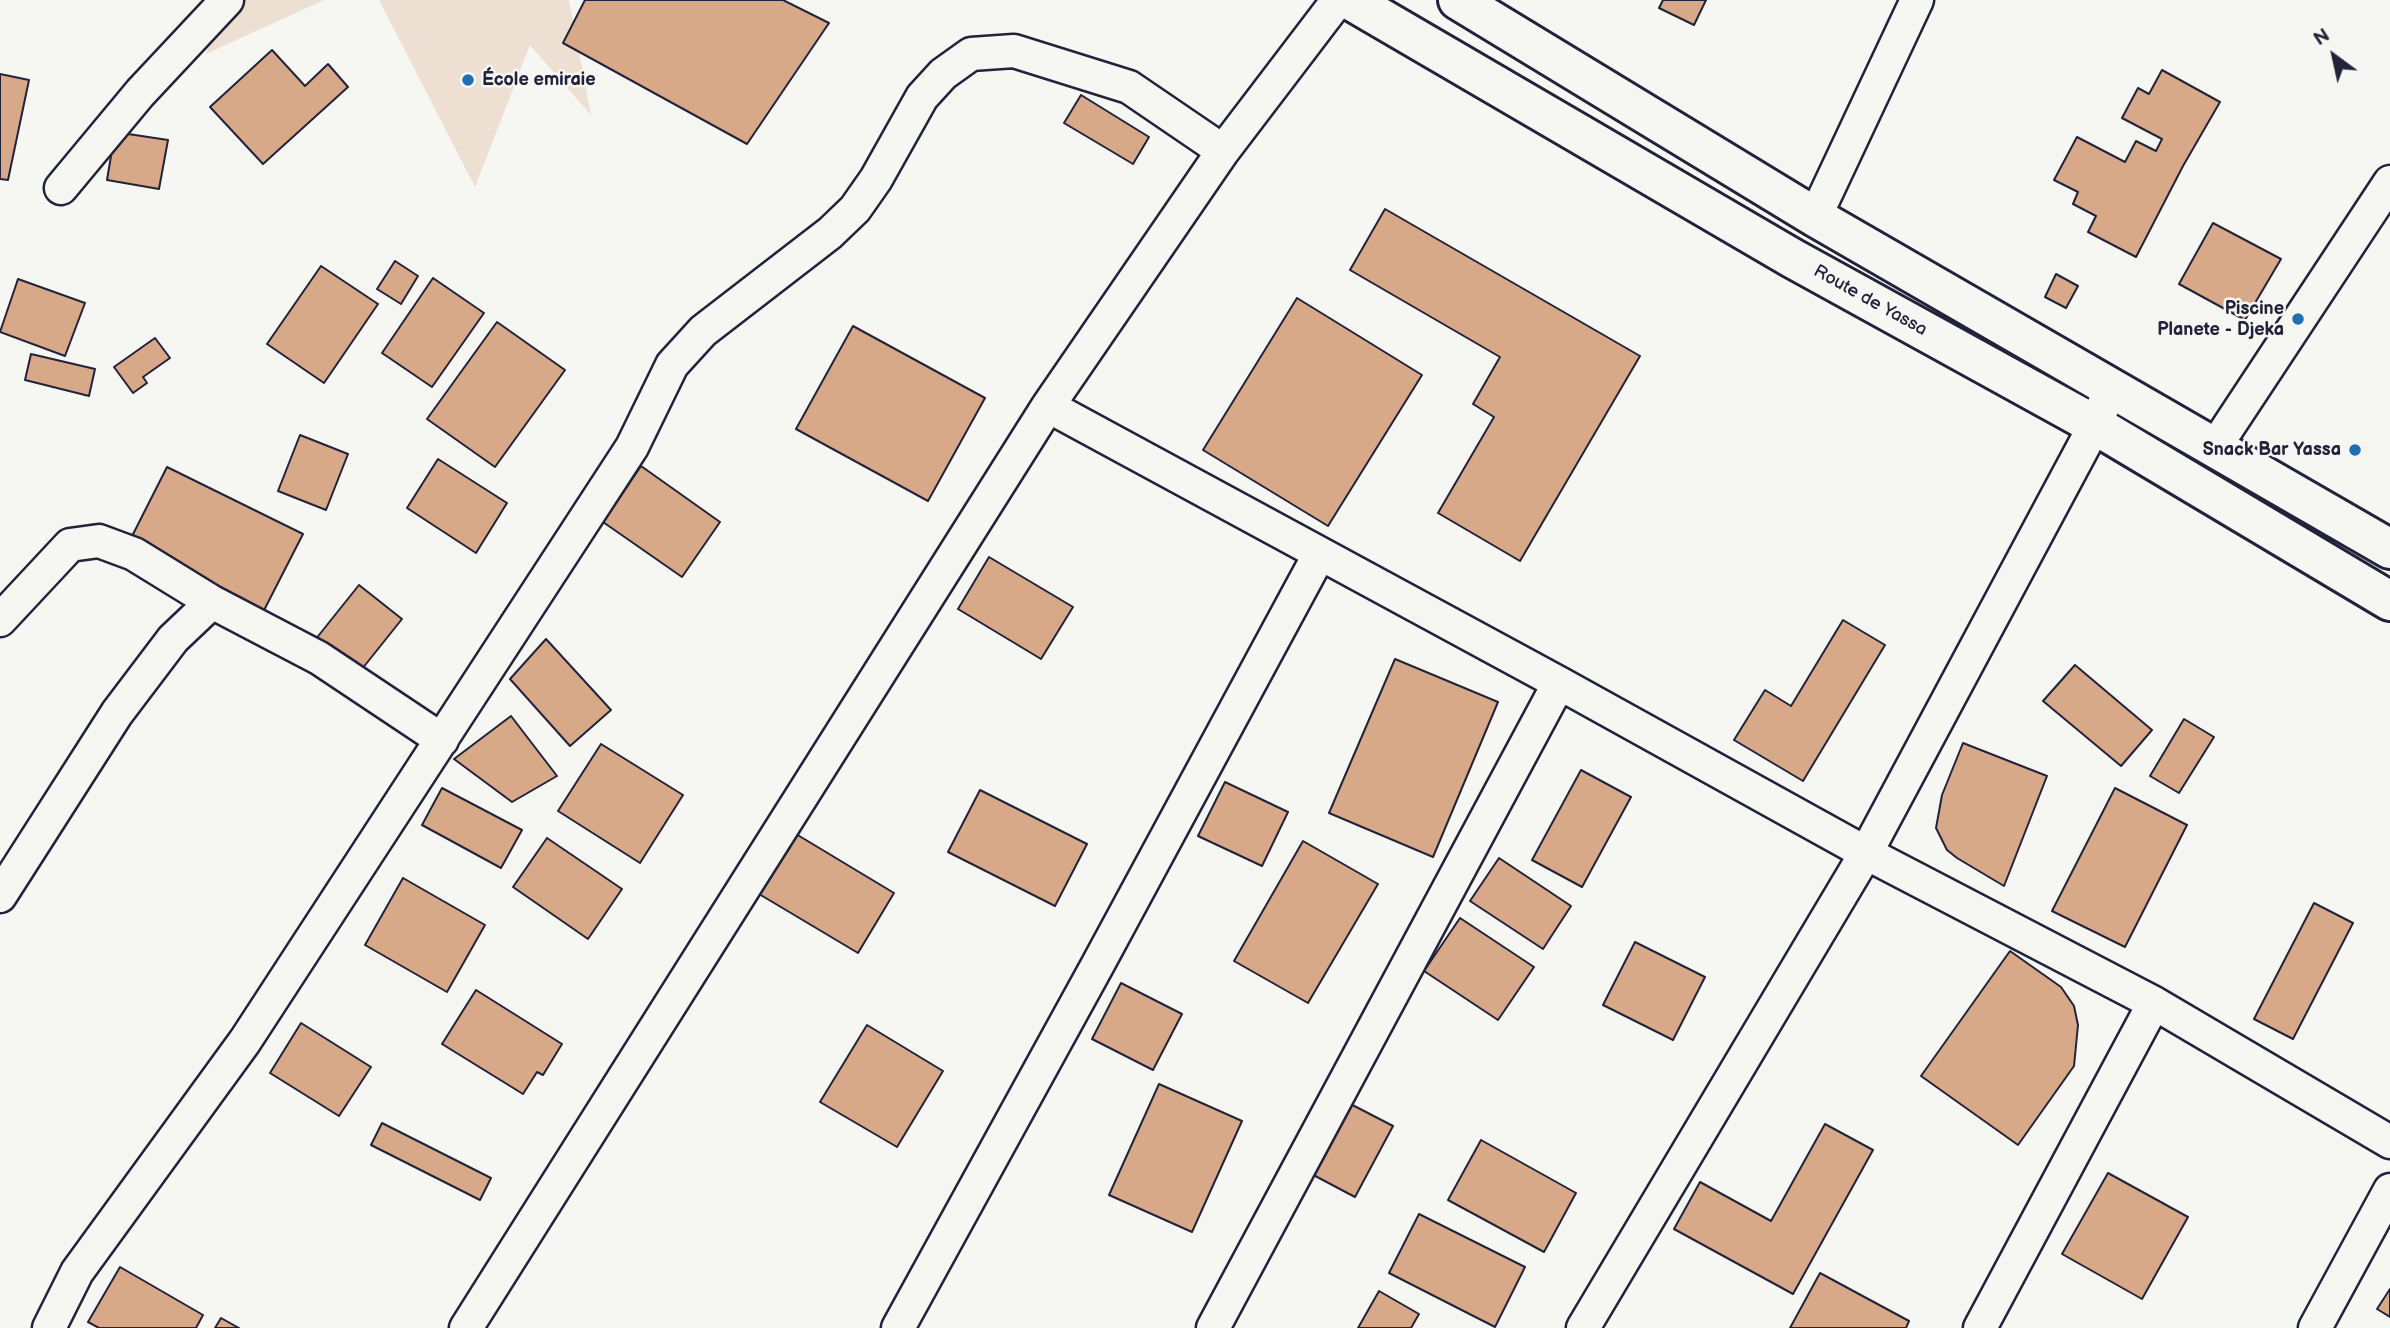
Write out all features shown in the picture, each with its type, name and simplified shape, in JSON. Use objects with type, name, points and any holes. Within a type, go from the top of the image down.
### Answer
[{"type":"main road","name":"Route de Yassa","points":[[1350,0],[1791,258],[2095,425],[2390,601]]},
{"type":"main road","points":[[1458,0],[1815,217],[2390,549]]},
{"type":"street","points":[[61,188],[141,93],[227,0]]},
{"type":"street","points":[[466,1328],[1048,406],[1223,151],[1338,0]]},
{"type":"street","points":[[1815,217],[1917,0]]},
{"type":"street","points":[[50,1328],[77,1272],[245,1041],[632,447],[671,365],[703,331],[830,233],[855,209],[876,179],[922,97],[943,74],[971,54],[1014,51],[1129,87],[1223,151]]},
{"type":"street","points":[[2215,447],[2390,182]]},
{"type":"street","points":[[1583,1328],[1866,853],[2095,425],[2111,388]]},
{"type":"street","points":[[1048,406],[1866,853],[2154,1003],[2390,1142]]},
{"type":"street","points":[[0,620],[70,545],[99,541],[134,554],[212,602],[319,658],[442,740]]},
{"type":"street","points":[[898,1328],[1319,555]]},
{"type":"street","points":[[0,896],[117,713],[173,639],[212,602]]},
{"type":"street","points":[[1213,1328],[1559,684]]},
{"type":"street","points":[[1980,1328],[2154,1003]]},
{"type":"street","points":[[2315,1328],[2390,1190]]},
{"type":"shaded area","points":[[221,0],[324,0],[206,54]]},
{"type":"shaded area","name":"École emiraie","points":[[379,0],[569,0],[591,115],[530,45],[475,187]]},
{"type":"building","points":[[585,0],[783,0],[829,23],[747,144],[563,43]]},
{"type":"building","points":[[1663,0],[1706,0],[1694,25],[1659,8]]},
{"type":"building","points":[[272,50],[305,86],[328,64],[348,87],[263,164],[210,107]]},
{"type":"building","points":[[2162,70],[2220,102],[2136,257],[2088,232],[2096,216],[2073,204],[2078,192],[2054,180],[2077,137],[2125,162],[2136,141],[2156,151],[2162,139],[2122,118],[2138,88],[2149,94]]},
{"type":"building","points":[[0,74],[29,80],[8,180],[0,179]]},
{"type":"building","points":[[1081,95],[1149,137],[1133,164],[1064,123]]},
{"type":"building","points":[[115,132],[168,140],[159,189],[107,180]]},
{"type":"building","points":[[1385,209],[1640,356],[1520,561],[1438,513],[1494,417],[1473,404],[1500,357],[1350,270]]},
{"type":"building","points":[[2213,223],[2281,259],[2245,320],[2179,284]]},
{"type":"building","points":[[395,261],[418,276],[401,304],[377,289]]},
{"type":"building","points":[[321,266],[378,304],[324,383],[267,344]]},
{"type":"building","points":[[2056,274],[2078,286],[2066,308],[2045,297]]},
{"type":"building","points":[[433,278],[484,313],[432,387],[382,353]]},
{"type":"building","points":[[18,279],[85,303],[65,356],[0,332]]},
{"type":"building","points":[[1297,298],[1422,375],[1328,526],[1203,450]]},
{"type":"building","points":[[497,322],[565,370],[495,467],[427,419]]},
{"type":"building","points":[[853,326],[985,398],[928,501],[796,429]]},
{"type":"building","points":[[155,338],[170,358],[143,377],[147,383],[133,393],[114,367]]},
{"type":"building","points":[[31,354],[95,369],[89,396],[25,380]]},
{"type":"building","points":[[300,435],[348,454],[326,510],[278,491]]},
{"type":"building","points":[[438,459],[507,503],[476,553],[407,508]]},
{"type":"building","points":[[641,466],[720,522],[682,577],[603,522]]},
{"type":"building","points":[[167,467],[303,534],[258,622],[123,554]]},
{"type":"building","points":[[989,557],[1073,607],[1041,659],[958,609]]},
{"type":"building","points":[[359,585],[402,619],[358,674],[315,640]]},
{"type":"building","points":[[1843,620],[1885,645],[1803,781],[1734,740],[1765,690],[1791,706]]},
{"type":"building","points":[[546,639],[611,710],[570,746],[510,679]]},
{"type":"building","points":[[1395,659],[1498,702],[1433,857],[1329,813]]},
{"type":"building","points":[[2075,665],[2152,730],[2121,766],[2043,701]]},
{"type":"building","points":[[511,716],[557,776],[512,802],[454,759]]},
{"type":"building","points":[[2184,719],[2214,737],[2179,793],[2150,776]]},
{"type":"building","points":[[1963,743],[2047,776],[2004,886],[1947,850],[1936,828],[1942,795]]},
{"type":"building","points":[[601,744],[683,795],[640,863],[558,811]]},
{"type":"building","points":[[1581,770],[1631,797],[1582,887],[1532,860]]},
{"type":"building","points":[[1225,782],[1288,812],[1262,866],[1198,836]]},
{"type":"building","points":[[442,788],[522,830],[501,868],[422,825]]},
{"type":"building","points":[[2115,788],[2187,825],[2125,947],[2052,911]]},
{"type":"building","points":[[980,790],[1087,844],[1055,906],[948,852]]},
{"type":"building","points":[[791,831],[894,893],[858,953],[754,891]]},
{"type":"building","points":[[547,838],[622,889],[588,939],[513,887]]},
{"type":"building","points":[[1303,841],[1378,884],[1308,1003],[1234,961]]},
{"type":"building","points":[[1499,858],[1571,906],[1543,949],[1470,901]]},
{"type":"building","points":[[403,878],[485,925],[447,992],[365,945]]},
{"type":"building","points":[[2314,903],[2353,923],[2293,1039],[2254,1019]]},
{"type":"building","points":[[1460,918],[1534,967],[1498,1020],[1424,971]]},
{"type":"building","points":[[1635,942],[1705,977],[1673,1040],[1603,1005]]},
{"type":"building","points":[[2010,951],[2061,987],[2074,1006],[2078,1025],[2074,1066],[2018,1145],[1921,1076]]},
{"type":"building","points":[[1121,983],[1182,1014],[1153,1070],[1092,1039]]},
{"type":"building","points":[[476,990],[562,1044],[543,1075],[537,1072],[523,1094],[442,1044]]},
{"type":"building","points":[[301,1023],[371,1067],[339,1116],[270,1073]]},
{"type":"building","points":[[867,1025],[943,1071],[897,1147],[820,1102]]},
{"type":"building","points":[[1159,1084],[1242,1121],[1192,1232],[1109,1195]]},
{"type":"building","points":[[1339,1098],[1393,1126],[1355,1197],[1302,1169]]},
{"type":"building","points":[[382,1123],[491,1178],[480,1200],[371,1145]]},
{"type":"building","points":[[1825,1124],[1873,1150],[1793,1294],[1674,1229],[1700,1182],[1771,1221]]},
{"type":"building","points":[[1481,1140],[1576,1193],[1544,1252],[1448,1200]]},
{"type":"building","points":[[2108,1173],[2188,1217],[2142,1299],[2062,1254]]},
{"type":"building","points":[[1419,1214],[1525,1267],[1495,1327],[1389,1273]]},
{"type":"building","points":[[120,1267],[203,1315],[196,1328],[99,1328],[88,1322]]},
{"type":"building","points":[[1820,1273],[1909,1321],[1906,1328],[1790,1328]]},
{"type":"building","points":[[2390,1289],[2390,1317],[2377,1309]]},
{"type":"building","points":[[1379,1291],[1419,1314],[1411,1328],[1358,1328]]},
{"type":"building","points":[[221,1318],[239,1328],[215,1328]]},
{"type":"place","name":"École emiraie","points":[[468,80]]},
{"type":"place","name":"Piscine Planete - Djeka","points":[[2298,319]]},
{"type":"place","name":"Snack Bar Yassa","points":[[2355,450]]}]
